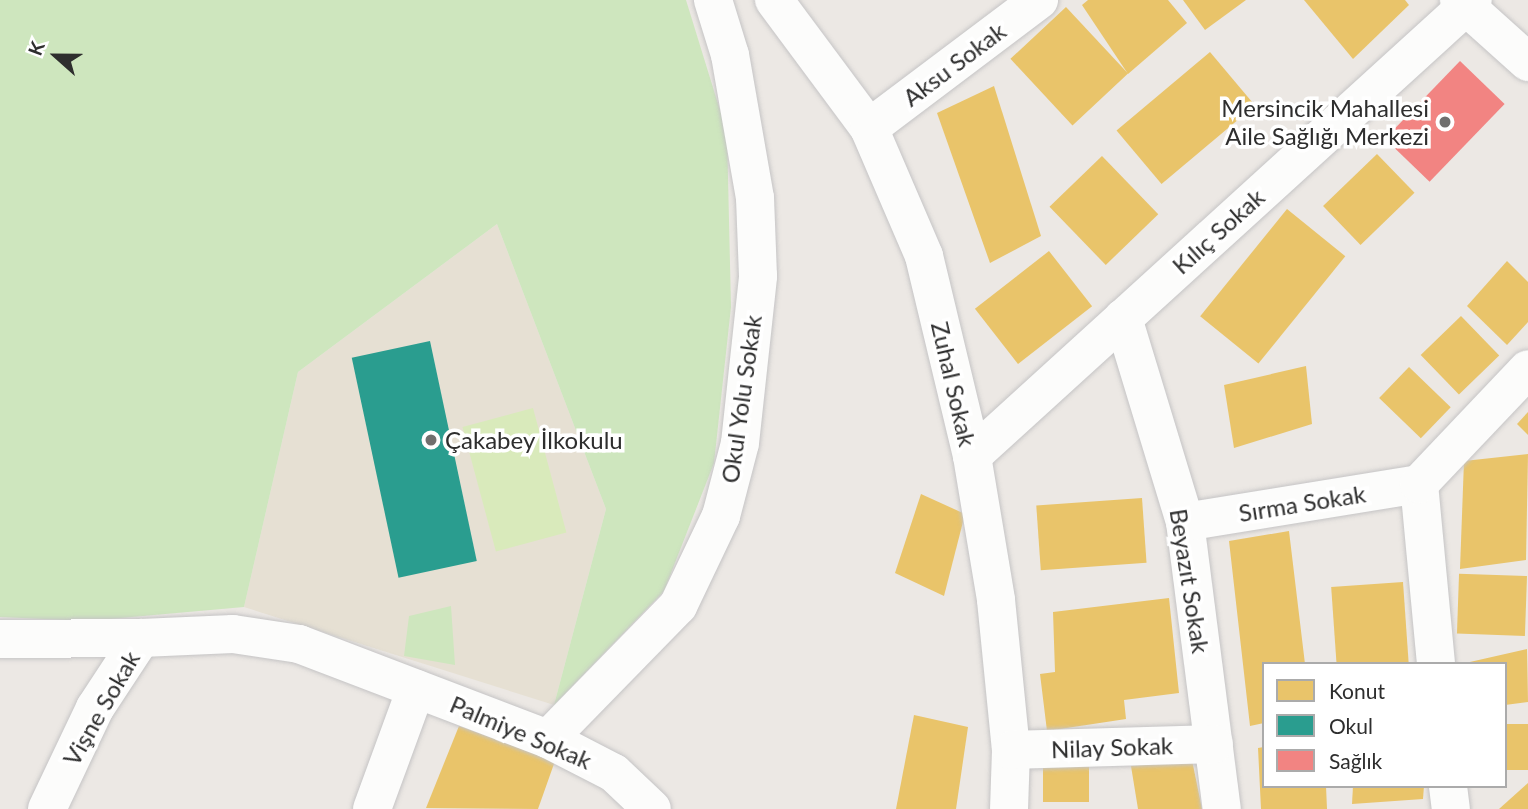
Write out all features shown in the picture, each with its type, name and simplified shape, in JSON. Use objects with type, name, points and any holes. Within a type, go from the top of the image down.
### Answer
[{"type":"street","name":"Okul Yolu Sokak","points":[[548,739],[678,606],[721,516],[740,443],[758,276],[755,198],[733,67],[713,0]]},
{"type":"street","name":"Zuhal Sokak","points":[[774,0],[869,128],[924,256],[972,456],[996,600],[1011,750],[1009,809]]},
{"type":"street","name":"Aksu Sokak","points":[[869,128],[1039,0]]},
{"type":"street","points":[[1466,2],[1528,62]]},
{"type":"street","name":"Kılıç Sokak","points":[[972,456],[1466,2]]},
{"type":"street","name":"Beyazıt Sokak","points":[[1123,317],[1185,522],[1222,809]]},
{"type":"street","points":[[1436,662],[1419,484],[1528,369]]},
{"type":"street","name":"Sırma Sokak","points":[[1185,522],[1419,484]]},
{"type":"street","name":"Vişne Sokak","points":[[47,809],[94,708],[141,638],[264,636],[416,689]]},
{"type":"street","points":[[0,639],[141,638]]},
{"type":"street","name":"Palmiye Sokak","points":[[416,689],[548,739],[614,774],[652,809]]},
{"type":"street","points":[[372,809],[416,689]]},
{"type":"street","name":"Nilay Sokak","points":[[1011,750],[1214,744]]},
{"type":"street","points":[[1448,788],[1451,809]]},
{"type":"shaded area","name":"Çakabey İlkokulu","points":[[497,224],[606,509],[554,705],[244,607],[298,372]]},
{"type":"green space","points":[[0,0],[686,0],[727,133],[731,307],[714,463],[664,591],[554,705],[606,509],[497,224],[298,372],[244,607],[87,621],[0,617]]},
{"type":"green space","points":[[533,408],[566,533],[496,551],[462,427]]},
{"type":"green space","points":[[451,606],[455,665],[404,656],[409,616]]},
{"type":"building: Konut","points":[[1088,0],[1168,0],[1187,23],[1128,74],[1082,5]]},
{"type":"building: Konut","points":[[1183,0],[1246,0],[1205,30]]},
{"type":"building: Konut","points":[[1304,0],[1405,0],[1409,5],[1353,59]]},
{"type":"building: Konut","points":[[1066,7],[1128,74],[1072,125],[1010,59]]},
{"type":"building: Konut","points":[[1210,52],[1255,106],[1162,184],[1117,130]]},
{"type":"building: Konut","points":[[994,86],[1041,236],[990,263],[937,113]]},
{"type":"building: Konut","points":[[1377,154],[1415,193],[1361,245],[1323,206]]},
{"type":"building: Konut","points":[[1102,156],[1158,214],[1106,265],[1049,207]]},
{"type":"building: Konut","points":[[1287,209],[1345,256],[1258,363],[1200,316]]},
{"type":"building: Konut","points":[[1049,251],[1092,306],[1018,364],[975,309]]},
{"type":"building: Konut","points":[[1507,261],[1528,282],[1528,322],[1507,345],[1467,306]]},
{"type":"building: Konut","points":[[1461,316],[1499,356],[1459,394],[1421,355]]},
{"type":"building: Konut","points":[[1306,366],[1312,424],[1234,448],[1224,385]]},
{"type":"building: Konut","points":[[1409,367],[1451,407],[1421,438],[1379,398]]},
{"type":"building: Konut","points":[[1528,412],[1528,435],[1517,424]]},
{"type":"building: Konut","points":[[1528,454],[1526,560],[1460,569],[1464,461]]},
{"type":"building: Konut","points":[[921,494],[965,514],[944,596],[895,573]]},
{"type":"building: Konut","points":[[1142,498],[1147,563],[1041,570],[1036,505]]},
{"type":"building: Konut","points":[[1289,531],[1305,662],[1262,662],[1262,723],[1250,726],[1229,541]]},
{"type":"building: Konut","points":[[1459,574],[1527,576],[1525,636],[1457,634]]},
{"type":"building: Konut","points":[[1403,582],[1409,662],[1336,662],[1331,587]]},
{"type":"building: Konut","points":[[1169,598],[1179,693],[1124,700],[1126,719],[1047,731],[1040,674],[1055,672],[1053,612]]},
{"type":"building: Konut","points":[[1527,649],[1528,702],[1507,705],[1507,662],[1470,662]]},
{"type":"building: Konut","points":[[914,715],[968,727],[956,809],[896,809]]},
{"type":"building: Konut","points":[[1507,724],[1528,724],[1528,770],[1507,770]]},
{"type":"building: Konut","points":[[459,726],[555,761],[538,809],[426,808]]},
{"type":"building: Konut","points":[[1262,747],[1262,788],[1326,788],[1327,809],[1261,809],[1258,748]]},
{"type":"building: Konut","points":[[1043,753],[1089,753],[1089,802],[1043,802]]},
{"type":"building: Konut","points":[[1192,760],[1202,809],[1138,809],[1131,766]]},
{"type":"building: Konut","points":[[1528,783],[1528,809],[1499,809]]},
{"type":"building: Konut","points":[[1353,788],[1424,788],[1423,799],[1352,804]]},
{"type":"building: Okul","name":"Çakabey İlkokulu","points":[[430,341],[477,561],[399,578],[352,358]]},
{"type":"building: Sağlık","name":"Mersincik Mahallesi Aile Sağlığı Merkezi","points":[[1460,61],[1505,104],[1430,182],[1385,139]]},
{"type":"place","name":"Mersincik Mahallesi Aile Sağlığı Merkezi","points":[[1445,122]]},
{"type":"place","name":"Çakabey İlkokulu","points":[[431,440]]}]
